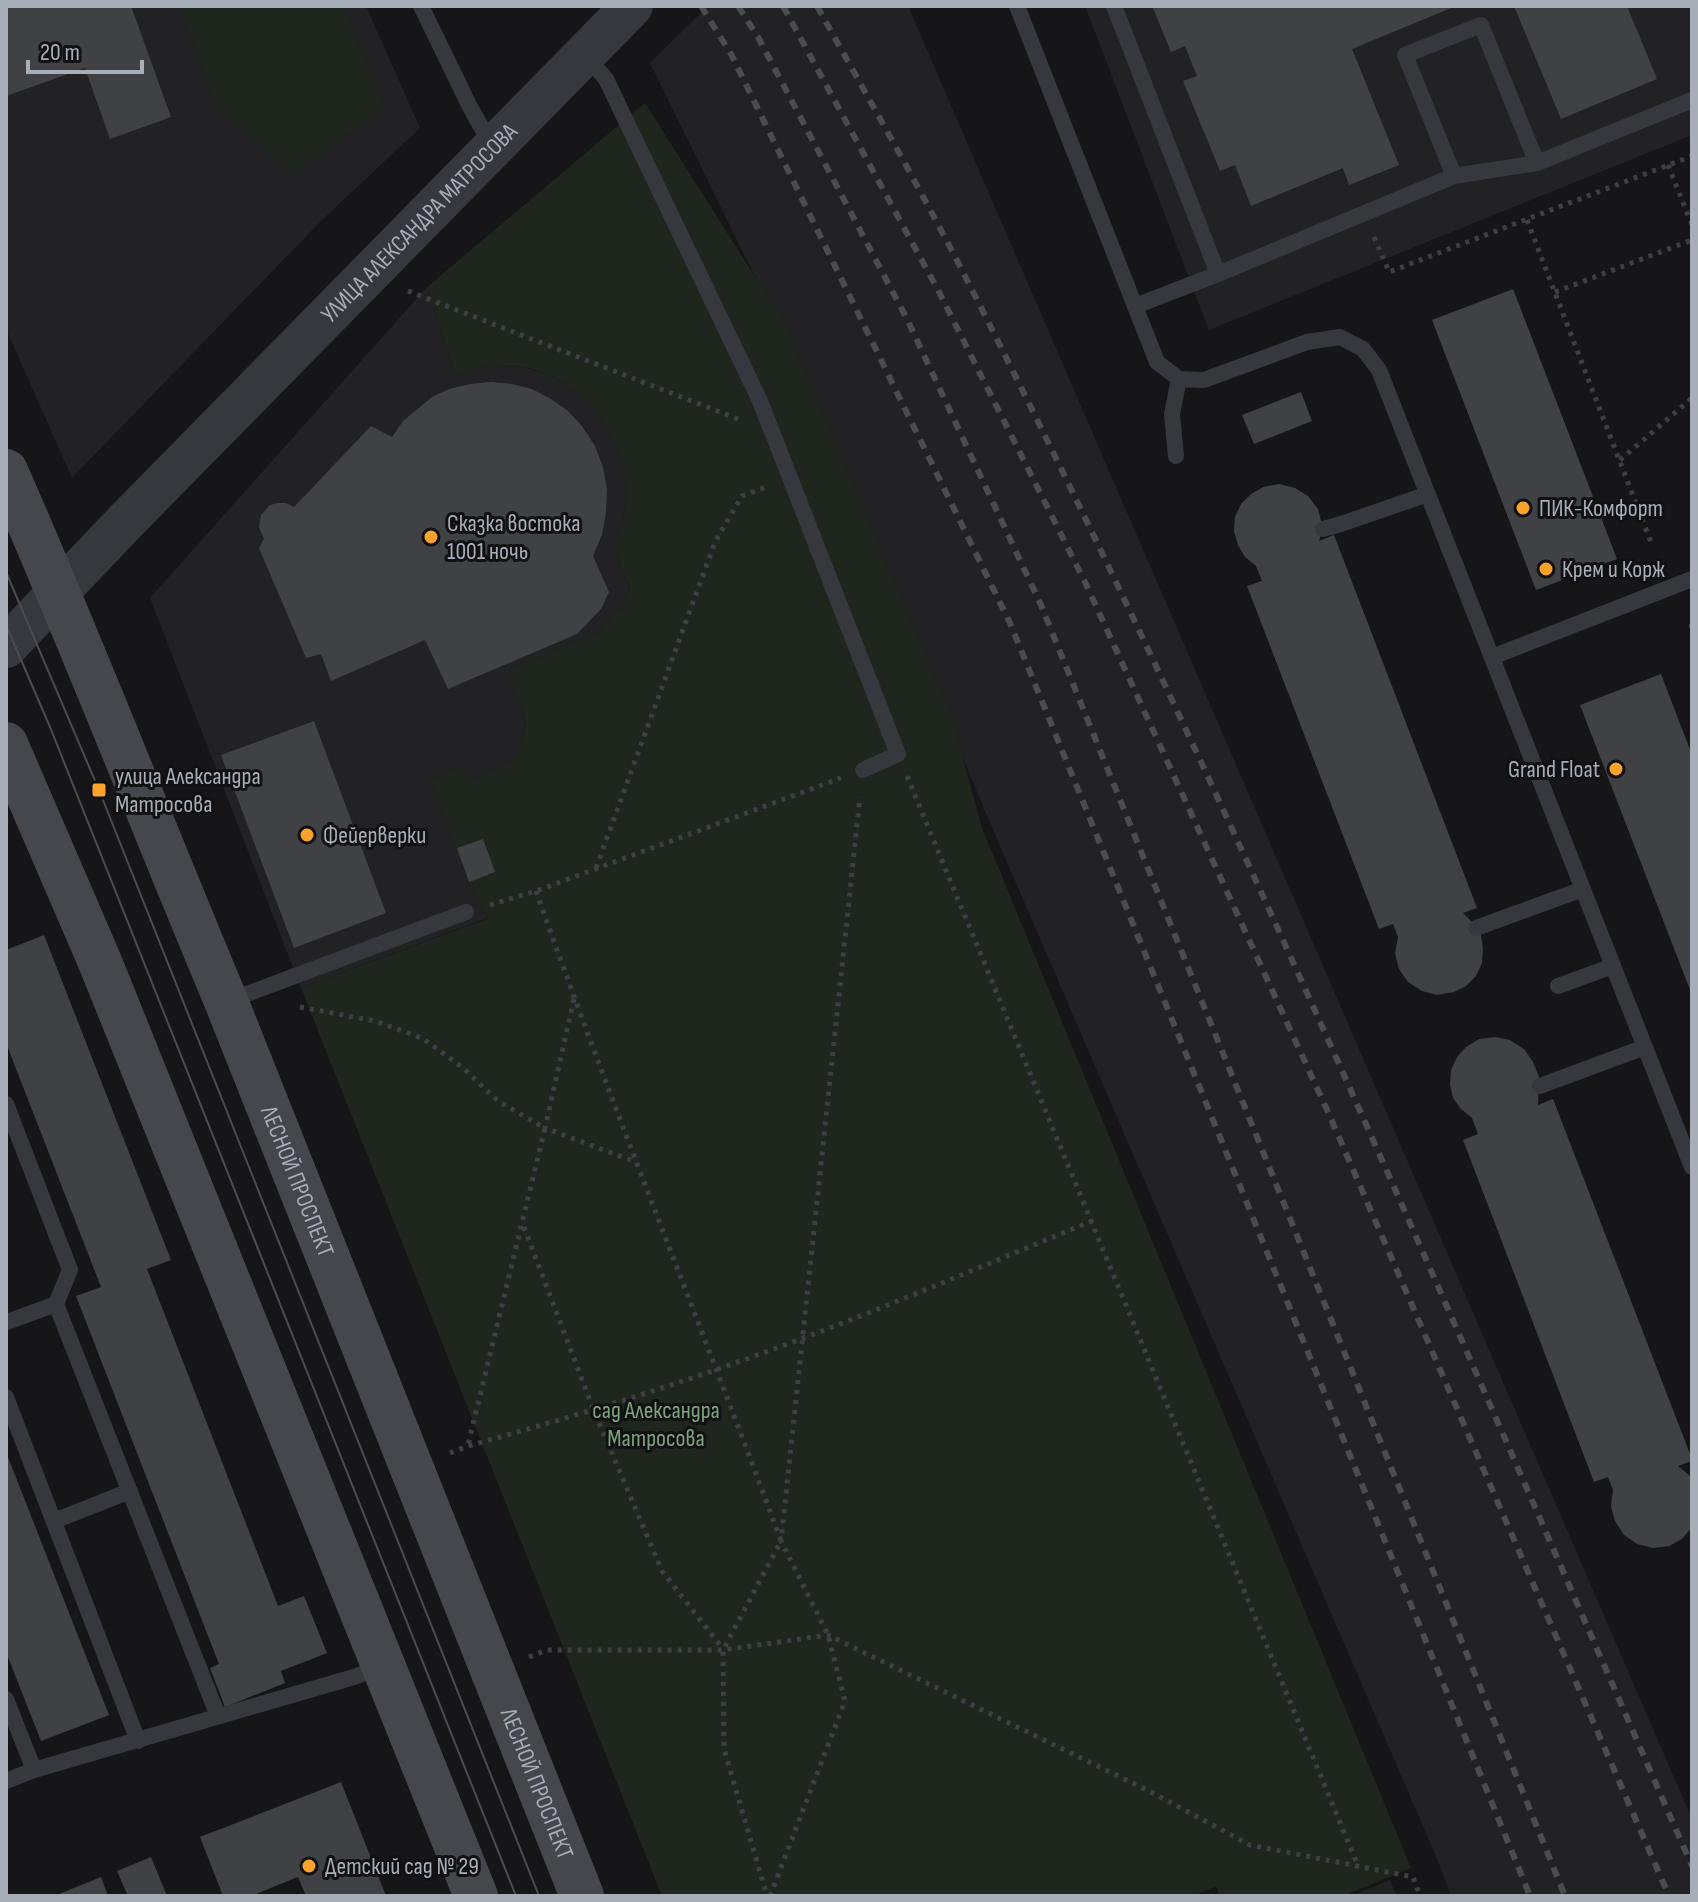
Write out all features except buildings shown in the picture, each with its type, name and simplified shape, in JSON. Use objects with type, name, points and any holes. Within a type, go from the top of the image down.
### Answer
[{"type":"main road","name":"ЛЕСНОЙ ПРОСПЕКТ","points":[[6,471],[226,1001],[582,1896]]},
{"type":"main road","points":[[6,744],[100,962],[476,1896]]},
{"type":"street","name":"УЛИЦА АЛЕКСАНДРА МАТРОСОВА","points":[[6,647],[632,6]]},
{"type":"lane","points":[[421,6],[493,147]]},
{"type":"lane","points":[[1017,6],[1157,362],[1179,379],[1204,380],[1307,342],[1340,337],[1363,349],[1379,370],[1692,1167]]},
{"type":"lane","points":[[1114,6],[1218,274]]},
{"type":"lane","points":[[1454,176],[1405,55],[1481,25],[1537,163]]},
{"type":"lane","points":[[585,54],[606,79],[760,401],[898,754],[863,770]]},
{"type":"lane","points":[[1135,306],[1454,176],[1537,163],[1692,100]]},
{"type":"lane","points":[[1176,456],[1172,414],[1179,379]]},
{"type":"lane","points":[[1323,529],[1428,494]]},
{"type":"lane","points":[[1492,657],[1692,579]]},
{"type":"lane","points":[[1476,928],[1583,889]]},
{"type":"lane","points":[[226,1001],[466,912]]},
{"type":"lane","points":[[1558,986],[1613,966]]},
{"type":"lane","points":[[1540,1086],[1645,1047]]},
{"type":"lane","points":[[6,1104],[70,1270],[56,1304],[218,1716]]},
{"type":"lane","points":[[6,1322],[56,1304]]},
{"type":"lane","points":[[6,1397],[138,1741]]},
{"type":"lane","points":[[54,1521],[130,1491]]},
{"type":"lane","points":[[6,1781],[34,1770],[354,1677],[384,1665]]},
{"type":"lane","points":[[6,1699],[34,1770]]},
{"type":"path","points":[[1384,259],[1389,272],[1692,156]]},
{"type":"path","points":[[1668,165],[1692,225]]},
{"type":"path","points":[[1527,220],[1652,545]]},
{"type":"path","points":[[1555,292],[1692,240]]},
{"type":"path","points":[[402,288],[772,432]]},
{"type":"path","points":[[1620,460],[1692,398]]},
{"type":"path","points":[[596,869],[715,542],[742,496],[790,478]]},
{"type":"path","points":[[898,754],[1358,1866]]},
{"type":"path","points":[[466,912],[536,891],[863,770],[781,1541],[723,1650],[724,1749],[769,1896]]},
{"type":"path","points":[[536,891],[574,999],[781,1541],[828,1635],[845,1701],[769,1896]]},
{"type":"path","points":[[574,999],[523,1225],[468,1446],[594,1411],[801,1340],[1092,1221]]},
{"type":"path","points":[[300,1007],[375,1021],[422,1038],[462,1067],[498,1101],[545,1128],[637,1163]]},
{"type":"path","points":[[523,1225],[594,1411],[662,1571],[723,1650]]},
{"type":"path","points":[[547,1650],[723,1650],[828,1635],[1149,1791],[1250,1845],[1413,1877],[1420,1896]]},
{"type":"shaded area","points":[[6,6],[366,6],[420,128],[321,221],[72,478],[6,329]]},
{"type":"shaded area","points":[[708,6],[908,6],[1692,1819],[1692,1896],[1451,1896],[991,825],[791,350],[650,63]]},
{"type":"shaded area","points":[[1085,6],[1692,6],[1692,135],[1209,330]]},
{"type":"shaded area","points":[[427,287],[455,374],[499,366],[522,367],[544,373],[583,396],[612,432],[626,478],[622,526],[613,549],[630,587],[623,604],[597,632],[510,671],[526,722],[517,760],[469,885],[490,917],[301,988],[150,598]]},
{"type":"shaded area","points":[[1390,1880],[1397,1896],[1351,1896]]},
{"type":"green space","points":[[180,6],[343,6],[384,107],[293,172],[217,108]]},
{"type":"green space","name":"cад Александра Матросова","points":[[645,103],[783,321],[952,718],[982,828],[1411,1868],[1343,1896],[1220,1896],[1216,1886],[1194,1896],[662,1896],[301,988],[489,918],[469,885],[431,780],[464,768],[471,782],[517,760],[526,722],[509,671],[597,632],[623,604],[630,587],[613,549],[624,513],[625,478],[620,455],[599,414],[584,398],[545,373],[504,366],[455,374],[427,287]]},
{"type":"tram line","points":[[6,572],[99,790],[539,1896]]},
{"type":"tram line","points":[[6,625],[50,727],[516,1896]]},
{"type":"railway","points":[[701,6],[731,54],[1010,623],[1530,1896]]},
{"type":"railway","points":[[738,6],[758,37],[907,319],[1041,605],[1565,1896]]},
{"type":"railway","points":[[783,6],[938,290],[1085,582],[1328,1112],[1669,1896]]},
{"type":"railway","points":[[817,6],[966,278],[1158,670],[1429,1266],[1692,1866]]},
{"type":"place","name":"ПИК-Комфорт","points":[[1523,508]]},
{"type":"place","name":"Сказка востока 1001 ночь","points":[[431,537]]},
{"type":"place","name":"Крем и Корж","points":[[1546,569]]},
{"type":"place","name":"Grand Float","points":[[1616,769]]},
{"type":"place","name":"улица Александра Матросова","points":[[99,790]]},
{"type":"place","name":"Фейерверки","points":[[307,835]]},
{"type":"place","name":"Детский сад № 29","points":[[309,1866]]}]
